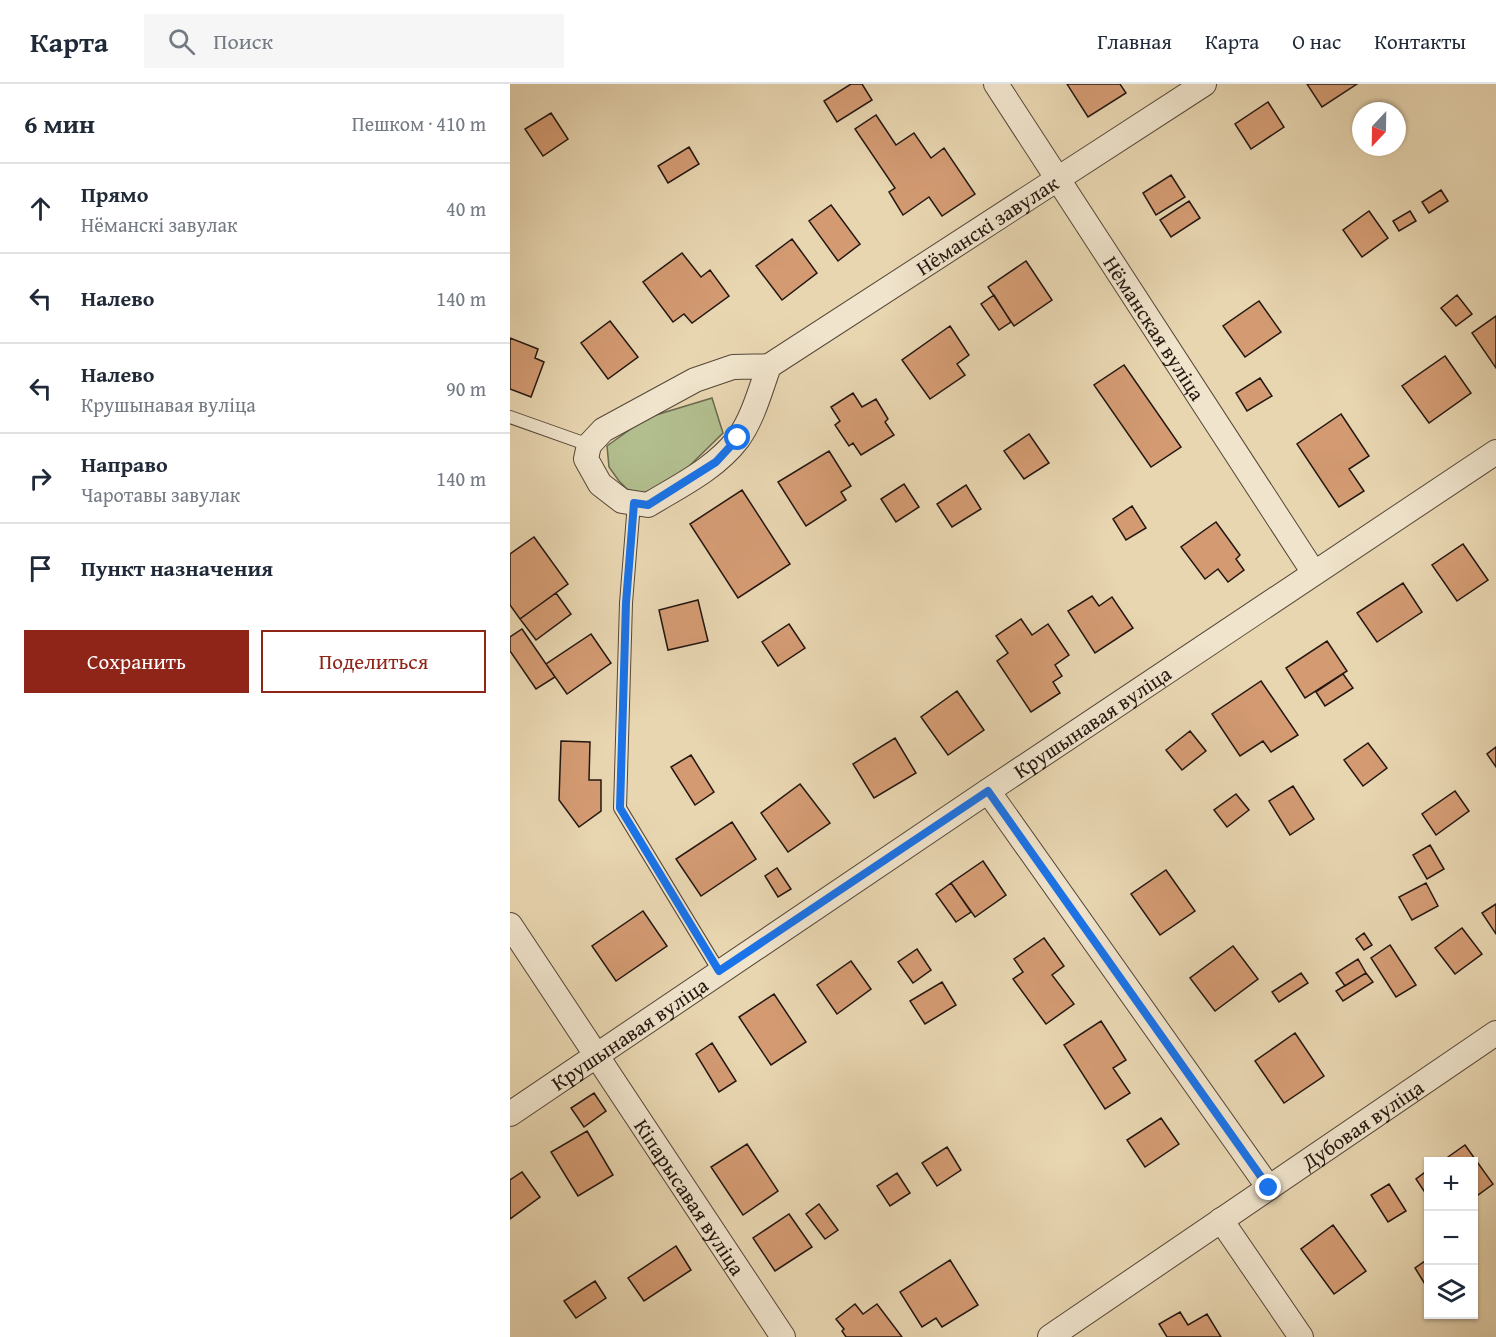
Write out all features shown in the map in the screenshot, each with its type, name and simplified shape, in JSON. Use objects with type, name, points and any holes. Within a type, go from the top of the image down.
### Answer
[{"type":"street","name":"Нёманская вуліца","points":[[996,84],[1314,573]]},
{"type":"street","name":"Нёманскі завулак","points":[[769,366],[1204,84]]},
{"type":"street","points":[[769,366],[755,407],[738,438],[716,462],[648,505],[622,501],[600,484],[586,459],[590,445],[603,430],[695,380],[733,367],[769,366]]},
{"type":"street","name":"Крушынавая вуліца","points":[[510,1114],[719,971],[1496,452]]},
{"type":"street","points":[[988,791],[1269,1188]]},
{"type":"street","name":"Кіпарысавая вуліца","points":[[510,925],[783,1337]]},
{"type":"street","name":"Дубовая вуліца","points":[[1050,1337],[1496,1033]]},
{"type":"street","points":[[1221,1220],[1301,1337]]},
{"type":"lane","points":[[510,417],[590,445]]},
{"type":"lane","points":[[634,503],[626,603],[620,808],[719,971]]},
{"type":"green space","points":[[712,398],[723,433],[675,480],[641,494],[627,489],[619,481],[609,467],[607,446],[646,418]]},
{"type":"building","points":[[851,84],[862,84],[872,100],[837,122],[824,101]]},
{"type":"building","points":[[1067,84],[1120,84],[1126,93],[1088,117]]},
{"type":"building","points":[[1307,84],[1357,84],[1322,107]]},
{"type":"building","points":[[1268,102],[1284,127],[1251,149],[1235,124]]},
{"type":"building","points":[[551,113],[568,139],[543,156],[525,129]]},
{"type":"building","points":[[876,115],[896,145],[914,133],[931,158],[944,148],[975,194],[942,216],[929,197],[903,215],[889,192],[895,188],[855,129]]},
{"type":"building","points":[[689,147],[699,164],[668,183],[658,166]]},
{"type":"building","points":[[1171,175],[1185,197],[1156,215],[1143,193]]},
{"type":"building","points":[[1441,190],[1448,201],[1429,213],[1422,202]]},
{"type":"building","points":[[1189,201],[1200,218],[1171,237],[1160,220]]},
{"type":"building","points":[[831,205],[860,244],[838,261],[809,221]]},
{"type":"building","points":[[1369,211],[1388,238],[1362,257],[1343,230]]},
{"type":"building","points":[[1410,211],[1416,221],[1399,231],[1393,221]]},
{"type":"building","points":[[792,239],[817,273],[782,300],[756,266]]},
{"type":"building","points":[[682,253],[701,277],[710,270],[729,296],[692,323],[684,314],[673,322],[643,282]]},
{"type":"building","points":[[1026,261],[1052,300],[1014,326],[988,287]]},
{"type":"building","points":[[994,295],[1011,322],[999,330],[981,304]]},
{"type":"building","points":[[1457,295],[1472,314],[1456,326],[1441,308]]},
{"type":"building","points":[[1259,301],[1281,332],[1245,357],[1223,326]]},
{"type":"building","points":[[1496,316],[1496,368],[1472,333]]},
{"type":"building","points":[[610,321],[638,357],[608,379],[581,343]]},
{"type":"building","points":[[950,326],[969,355],[957,364],[965,375],[930,399],[902,360]]},
{"type":"building","points":[[510,338],[538,349],[535,358],[544,362],[531,397],[510,389]]},
{"type":"building","points":[[1445,356],[1471,393],[1429,423],[1402,386]]},
{"type":"building","points":[[1124,365],[1181,447],[1151,467],[1094,385]]},
{"type":"building","points":[[1260,378],[1272,396],[1247,411],[1236,393]]},
{"type":"building","points":[[853,393],[862,407],[876,399],[888,419],[885,422],[894,435],[861,455],[853,443],[849,446],[835,425],[840,421],[831,407]]},
{"type":"building","points":[[1341,414],[1369,456],[1349,469],[1364,491],[1339,507],[1297,444]]},
{"type":"building","points":[[1029,434],[1049,463],[1024,479],[1004,451]]},
{"type":"building","points":[[829,451],[851,486],[841,492],[846,500],[806,526],[778,482]]},
{"type":"building","points":[[904,484],[919,507],[896,522],[881,499]]},
{"type":"building","points":[[966,485],[981,509],[952,527],[937,504]]},
{"type":"building","points":[[742,490],[790,564],[738,598],[690,524]]},
{"type":"building","points":[[1132,506],[1146,528],[1126,540],[1113,519]]},
{"type":"building","points":[[1216,522],[1240,555],[1236,559],[1244,570],[1228,582],[1218,569],[1205,579],[1181,547]]},
{"type":"building","points":[[534,537],[568,584],[520,619],[510,605],[510,554]]},
{"type":"building","points":[[1463,544],[1488,580],[1457,601],[1432,565]]},
{"type":"building","points":[[1403,583],[1422,612],[1377,642],[1357,613]]},
{"type":"building","points":[[556,593],[571,614],[536,640],[520,619]]},
{"type":"building","points":[[1092,596],[1099,606],[1112,597],[1133,628],[1095,653],[1068,611]]},
{"type":"building","points":[[698,600],[708,641],[668,650],[659,610]]},
{"type":"building","points":[[1021,619],[1032,635],[1048,624],[1069,655],[1055,665],[1062,676],[1053,682],[1060,693],[1031,712],[997,661],[1008,653],[996,636]]},
{"type":"building","points":[[789,624],[805,648],[778,666],[762,642]]},
{"type":"building","points":[[522,629],[555,677],[536,689],[510,651],[510,637]]},
{"type":"building","points":[[591,634],[611,663],[567,694],[546,664]]},
{"type":"building","points":[[1327,641],[1347,671],[1305,698],[1286,668]]},
{"type":"building","points":[[1343,674],[1353,688],[1325,706],[1316,692]]},
{"type":"building","points":[[1261,681],[1298,735],[1271,752],[1263,741],[1240,756],[1212,714]]},
{"type":"building","points":[[957,691],[984,730],[948,755],[921,717]]},
{"type":"building","points":[[1190,731],[1206,751],[1182,770],[1166,750]]},
{"type":"building","points":[[895,738],[916,773],[874,798],[853,764]]},
{"type":"building","points":[[561,741],[590,742],[589,780],[601,780],[601,811],[579,827],[559,800]]},
{"type":"building","points":[[1368,743],[1387,768],[1363,786],[1344,760]]},
{"type":"building","points":[[1496,747],[1496,767],[1487,754]]},
{"type":"building","points":[[691,755],[714,792],[695,805],[671,767]]},
{"type":"building","points":[[800,784],[830,823],[788,852],[761,813]]},
{"type":"building","points":[[1293,786],[1314,819],[1290,835],[1269,801]]},
{"type":"building","points":[[1455,791],[1469,811],[1436,835],[1422,814]]},
{"type":"building","points":[[1236,794],[1249,810],[1227,827],[1214,810]]},
{"type":"building","points":[[732,822],[756,859],[701,896],[676,859]]},
{"type":"building","points":[[1430,845],[1444,869],[1427,879],[1413,855]]},
{"type":"building","points":[[983,861],[1006,895],[975,917],[951,883]]},
{"type":"building","points":[[777,868],[791,889],[778,897],[765,876]]},
{"type":"building","points":[[1166,870],[1195,911],[1160,935],[1131,894]]},
{"type":"building","points":[[951,883],[971,912],[956,922],[936,894]]},
{"type":"building","points":[[1426,883],[1438,906],[1412,920],[1399,897]]},
{"type":"building","points":[[1496,904],[1496,934],[1482,913]]},
{"type":"building","points":[[643,911],[667,946],[616,981],[592,946]]},
{"type":"building","points":[[1462,928],[1482,954],[1455,974],[1435,948]]},
{"type":"building","points":[[1364,933],[1372,945],[1364,950],[1356,939]]},
{"type":"building","points":[[1044,938],[1064,966],[1052,975],[1074,1004],[1046,1024],[1013,979],[1023,972],[1014,959]]},
{"type":"building","points":[[1390,945],[1416,985],[1396,997],[1371,958]]},
{"type":"building","points":[[1233,946],[1258,979],[1215,1011],[1190,978]]},
{"type":"building","points":[[917,949],[931,970],[913,983],[898,962]]},
{"type":"building","points":[[1358,959],[1366,973],[1345,986],[1336,973]]},
{"type":"building","points":[[851,961],[871,989],[837,1014],[817,985]]},
{"type":"building","points":[[1301,973],[1308,983],[1279,1002],[1272,992]]},
{"type":"building","points":[[1366,973],[1373,982],[1343,1001],[1336,991]]},
{"type":"building","points":[[942,982],[956,1005],[925,1024],[910,1001]]},
{"type":"building","points":[[774,994],[806,1042],[771,1065],[739,1017]]},
{"type":"building","points":[[1101,1021],[1126,1060],[1113,1068],[1130,1093],[1105,1109],[1064,1045]]},
{"type":"building","points":[[1295,1033],[1324,1076],[1284,1103],[1255,1061]]},
{"type":"building","points":[[712,1043],[736,1081],[719,1092],[696,1054]]},
{"type":"building","points":[[594,1093],[606,1111],[584,1127],[571,1108]]},
{"type":"building","points":[[1161,1118],[1179,1144],[1145,1167],[1127,1140]]},
{"type":"building","points":[[587,1131],[613,1175],[578,1196],[551,1152]]},
{"type":"building","points":[[747,1144],[778,1191],[743,1215],[711,1167]]},
{"type":"building","points":[[1465,1145],[1474,1157],[1448,1157]]},
{"type":"building","points":[[947,1147],[961,1170],[937,1186],[922,1163]]},
{"type":"building","points":[[1478,1163],[1493,1184],[1478,1195]]},
{"type":"building","points":[[522,1172],[540,1197],[510,1219],[510,1180]]},
{"type":"building","points":[[897,1173],[910,1193],[890,1206],[877,1186]]},
{"type":"building","points":[[1424,1173],[1424,1191],[1416,1179]]},
{"type":"building","points":[[1389,1184],[1406,1211],[1388,1222],[1371,1195]]},
{"type":"building","points":[[819,1204],[838,1230],[825,1239],[806,1214]]},
{"type":"building","points":[[789,1214],[812,1247],[775,1271],[753,1238]]},
{"type":"building","points":[[1333,1225],[1366,1271],[1334,1294],[1301,1249]]},
{"type":"building","points":[[676,1246],[691,1270],[644,1301],[628,1278]]},
{"type":"building","points":[[950,1260],[978,1305],[942,1327],[936,1318],[922,1327],[900,1292]]},
{"type":"building","points":[[1424,1262],[1424,1283],[1415,1268]]},
{"type":"building","points":[[595,1281],[606,1298],[576,1318],[564,1301]]},
{"type":"building","points":[[855,1304],[863,1314],[877,1304],[902,1337],[846,1337],[842,1331],[844,1329],[836,1319]]},
{"type":"building","points":[[1180,1312],[1188,1325],[1207,1314],[1221,1337],[1167,1337],[1159,1324]]},
{"type":"route","points":[[738,438],[716,462],[648,505],[634,503],[626,603],[620,808],[719,971],[988,791],[1269,1188]]}]
